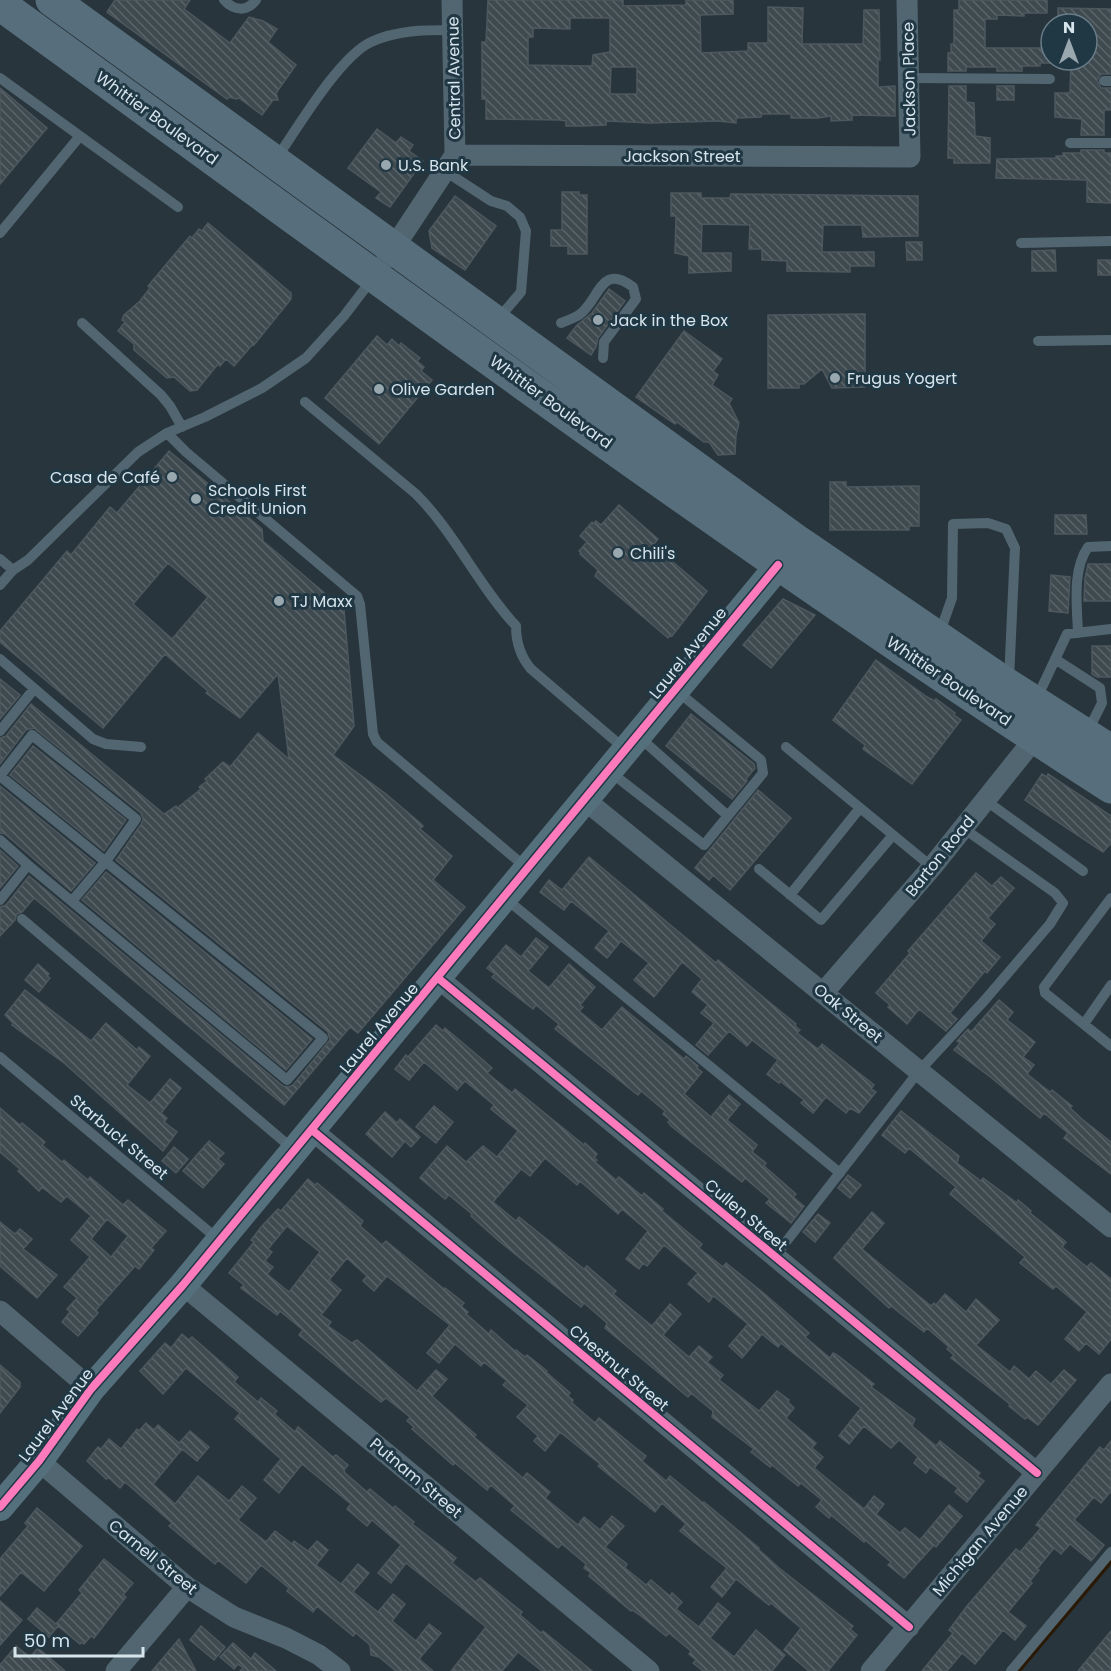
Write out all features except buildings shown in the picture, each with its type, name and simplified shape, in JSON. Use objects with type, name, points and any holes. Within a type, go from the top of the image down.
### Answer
[{"type":"main road","name":"Whittier Boulevard","points":[[52,0],[494,322],[788,553]]},
{"type":"main road","name":"Whittier Boulevard","points":[[0,4],[375,276],[931,650],[1032,710],[1099,743]]},
{"type":"main road","name":"Whittier Boulevard","points":[[931,650],[1032,710],[1111,787]]},
{"type":"street","name":"Central Avenue","points":[[450,163],[452,0]]},
{"type":"street","name":"Jackson Place","points":[[908,0],[910,157]]},
{"type":"street","name":"Jackson Street","points":[[450,163],[910,157]]},
{"type":"street","points":[[375,276],[450,163]]},
{"type":"street","name":"Laurel Avenue","points":[[0,1507],[39,1461],[91,1389],[183,1285],[788,553]]},
{"type":"street","name":"Barton Road","points":[[824,993],[932,867],[985,800],[1032,710]]},
{"type":"street","name":"Oak Street","points":[[585,800],[1111,1227]]},
{"type":"street","name":"Cullen Street","points":[[438,978],[1037,1473]]},
{"type":"street","name":"Chestnut Street","points":[[303,1140],[909,1627]]},
{"type":"street","name":"Putnam Street","points":[[183,1285],[648,1671]]},
{"type":"street","points":[[0,1311],[91,1389]]},
{"type":"street","name":"Michigan Avenue","points":[[871,1671],[1111,1384]]},
{"type":"street","name":"Carnell Street","points":[[39,1461],[187,1587],[234,1617],[286,1638],[319,1656],[340,1671]]},
{"type":"street","points":[[116,1671],[187,1587]]},
{"type":"lane","points":[[224,0],[228,5],[239,9],[249,8],[256,0]]},
{"type":"lane","points":[[274,162],[341,66],[370,42],[410,31],[453,30]]},
{"type":"lane","points":[[0,78],[178,207]]},
{"type":"lane","points":[[909,78],[1050,79]]},
{"type":"lane","points":[[0,233],[80,136]]},
{"type":"lane","points":[[1070,143],[1111,143]]},
{"type":"lane","points":[[450,163],[491,201],[507,206],[520,217],[526,231],[521,292],[494,322]]},
{"type":"lane","points":[[1021,243],[1111,241]]},
{"type":"lane","points":[[0,585],[138,452],[167,433],[262,388],[306,358],[344,316],[375,276]]},
{"type":"lane","points":[[561,323],[579,315],[604,282],[613,278],[622,279],[633,287],[636,299],[604,342],[603,358]]},
{"type":"lane","points":[[82,323],[161,394],[182,427]]},
{"type":"lane","points":[[1038,341],[1111,340]]},
{"type":"lane","points":[[305,402],[433,510],[498,606],[516,626],[516,640],[525,662],[624,752],[704,845],[763,773],[761,760],[675,690]]},
{"type":"lane","points":[[167,433],[186,452],[357,596],[360,604],[373,734],[377,742],[528,869]]},
{"type":"lane","points":[[931,650],[952,598],[953,524],[988,523],[1006,529],[1015,548],[1032,710]]},
{"type":"lane","points":[[1078,633],[1077,586],[1081,557],[1088,547],[1111,546]]},
{"type":"lane","points":[[0,559],[13,570]]},
{"type":"lane","points":[[1032,710],[1067,634],[1111,629]]},
{"type":"lane","points":[[0,659],[93,739],[106,744],[141,747]]},
{"type":"lane","points":[[1055,660],[1100,688],[1107,702],[1099,743]]},
{"type":"lane","points":[[0,731],[34,689]]},
{"type":"lane","points":[[0,840],[72,902],[287,1080],[322,1038],[106,861],[0,776],[32,735],[136,819],[106,861],[72,902]]},
{"type":"lane","points":[[786,747],[932,867]]},
{"type":"lane","points":[[624,752],[728,816]]},
{"type":"lane","points":[[985,800],[1083,871]]},
{"type":"lane","points":[[790,895],[860,808]]},
{"type":"lane","points":[[774,1256],[919,1071],[991,993],[1050,924],[1063,903],[1055,893],[963,828]]},
{"type":"lane","points":[[759,869],[821,920],[893,835]]},
{"type":"lane","points":[[0,900],[28,865]]},
{"type":"lane","points":[[505,897],[840,1173]]},
{"type":"lane","points":[[1111,898],[1044,987],[1045,993],[1111,1046]]},
{"type":"lane","points":[[22,919],[303,1140]]},
{"type":"lane","points":[[1084,1024],[1111,984]]},
{"type":"lane","name":"Starbuck Street","points":[[0,1057],[219,1240]]},
{"type":"lane","points":[[1011,1671],[1111,1552]]},
{"type":"waterway","points":[[1018,1671],[1111,1561]]},
{"type":"cycle path","points":[[0,1507],[39,1461],[91,1389],[183,1285],[778,565]]},
{"type":"cycle path","points":[[438,978],[1037,1473]]},
{"type":"cycle path","points":[[312,1130],[909,1627]]},
{"type":"place","name":"U.S. Bank","points":[[386,165]]},
{"type":"place","name":"Jack in the Box","points":[[598,320]]},
{"type":"place","name":"Frugus Yogert","points":[[835,378]]},
{"type":"place","name":"Olive Garden","points":[[379,389]]},
{"type":"place","name":"Casa de Café","points":[[172,477]]},
{"type":"place","name":"Schools First Credit Union","points":[[196,499]]},
{"type":"place","name":"Chili's","points":[[618,553]]},
{"type":"place","name":"TJ Maxx","points":[[279,601]]}]
